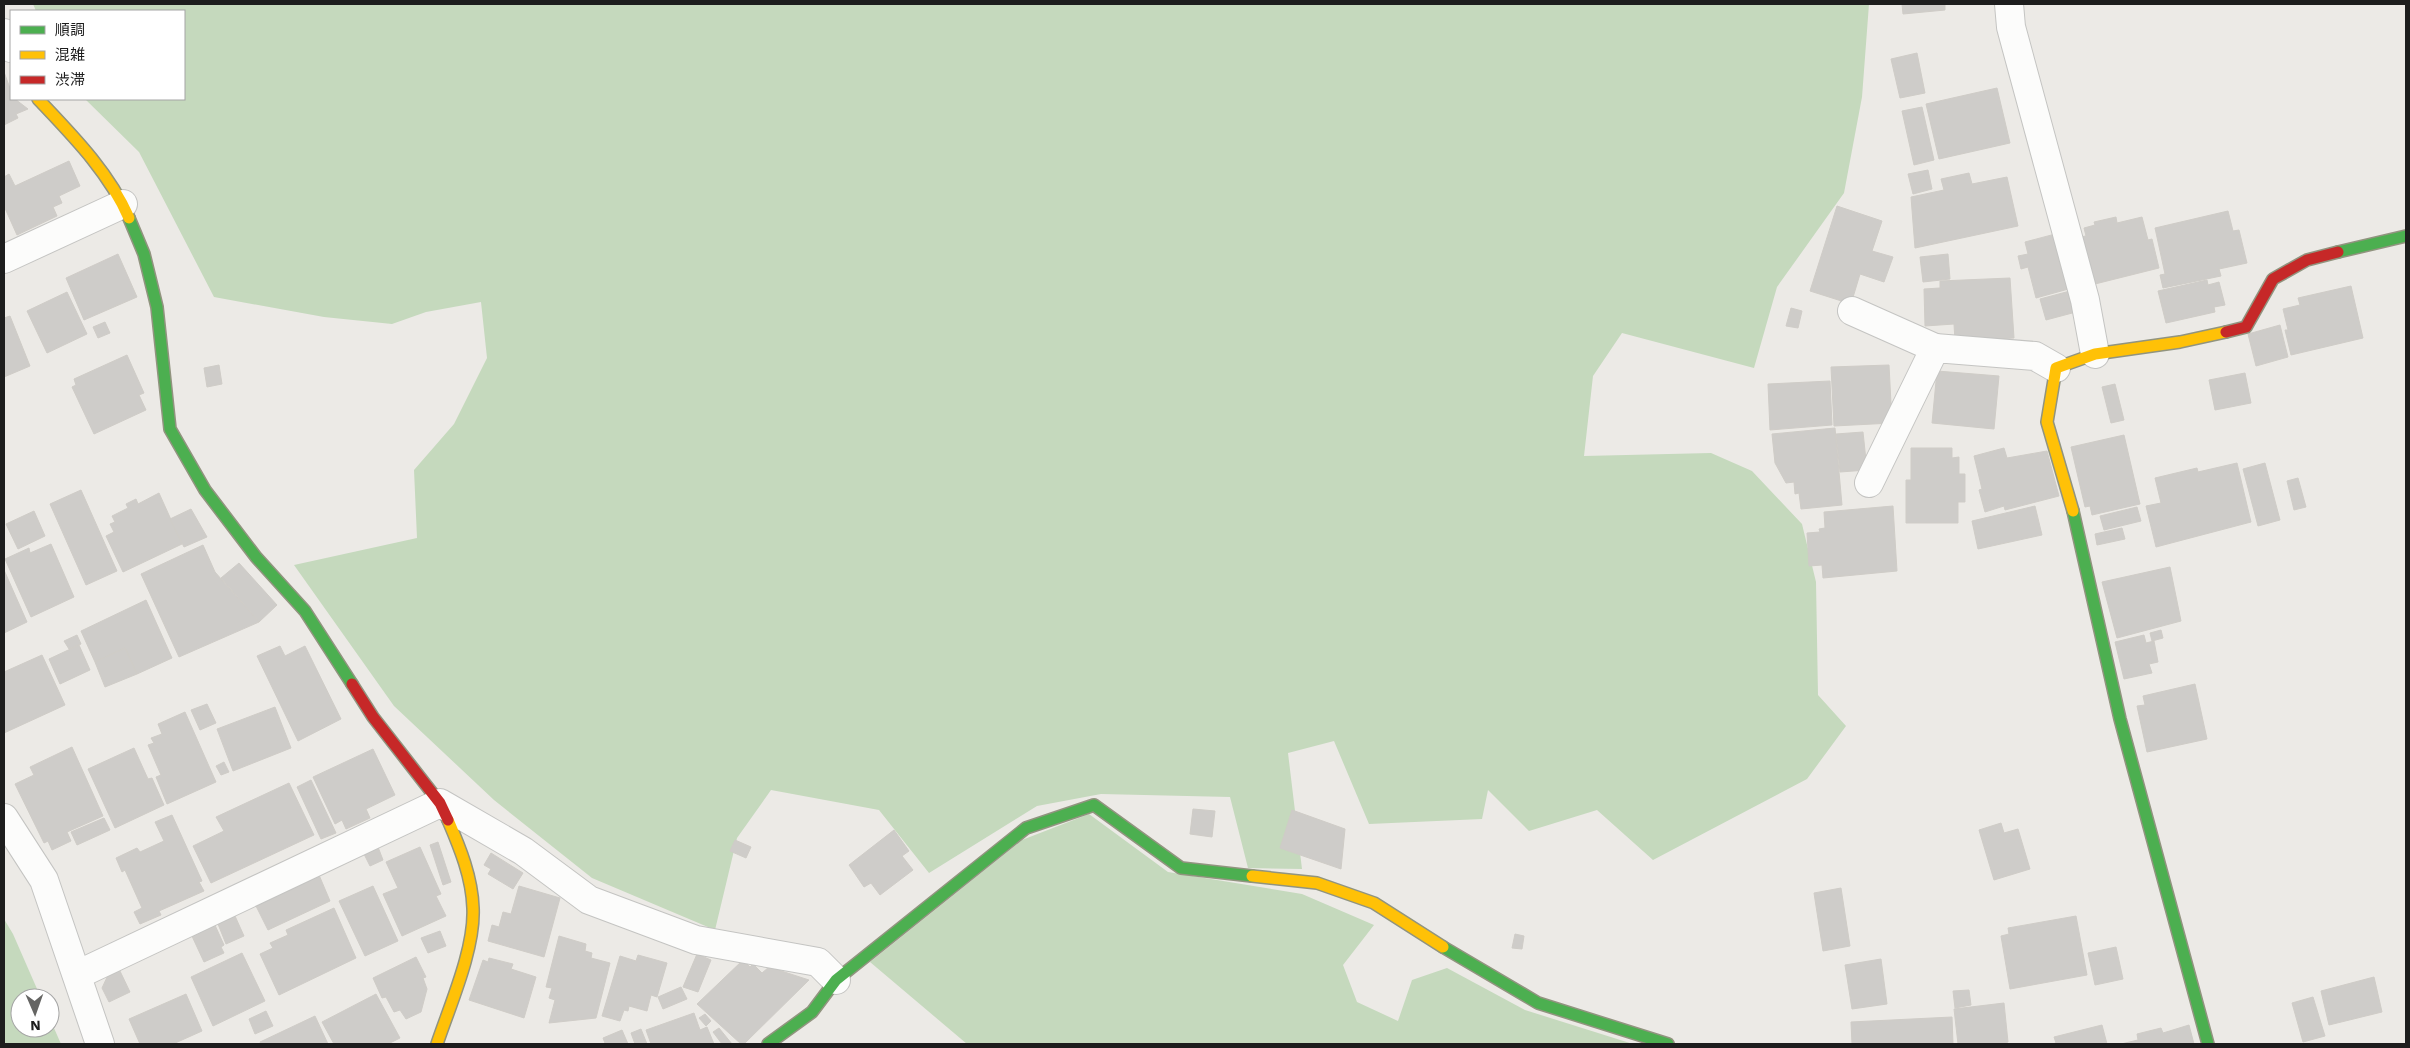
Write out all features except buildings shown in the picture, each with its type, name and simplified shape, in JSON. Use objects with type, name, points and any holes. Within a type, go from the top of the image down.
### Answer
[{"type":"street","points":[[2009,4],[2011,26],[2085,300],[2095,354]]},
{"type":"street","points":[[4,33],[10,46]]},
{"type":"street","points":[[39,100],[87,151],[122,204],[144,254],[157,307],[170,428],[205,490],[256,556],[305,611],[373,717],[440,803],[463,855],[473,908],[469,944],[437,1044]]},
{"type":"street","points":[[4,259],[122,204]]},
{"type":"street","points":[[1852,311],[1935,348],[2035,356],[2056,368],[2095,354],[2180,342],[2246,327],[2274,279],[2282,274],[2307,260],[2406,236]]},
{"type":"street","points":[[1869,483],[1935,348]]},
{"type":"street","points":[[2056,368],[2047,422],[2069,492],[2122,728],[2208,1044]]},
{"type":"street","points":[[76,975],[440,803]]},
{"type":"street","points":[[440,803],[523,851],[588,900],[696,940],[818,962],[836,980]]},
{"type":"street","points":[[768,1044],[812,1012],[836,980],[1026,828],[1094,805],[1181,868],[1317,883],[1374,903],[1538,1003],[1668,1044]]},
{"type":"street","points":[[4,818],[44,880],[100,1044]]},
{"type":"green space","points":[[33,4],[1869,4],[1862,97],[1844,193],[1777,287],[1754,368],[1622,333],[1593,376],[1584,456],[1711,453],[1752,471],[1802,524],[1816,582],[1818,695],[1846,726],[1807,779],[1653,860],[1597,810],[1529,831],[1488,790],[1482,819],[1369,824],[1334,741],[1288,753],[1302,869],[1248,868],[1230,797],[1101,794],[1037,806],[929,873],[879,810],[771,790],[737,838],[715,930],[592,878],[494,800],[394,706],[294,565],[417,538],[414,470],[454,424],[487,358],[481,302],[426,312],[392,324],[324,317],[214,297],[139,152],[86,100],[185,100],[185,10],[36,10]]},
{"type":"green space","points":[[1089,814],[1168,872],[1302,894],[1374,925],[1343,965],[1357,1002],[1398,1021],[1412,980],[1447,968],[1525,1010],[1633,1044],[967,1044],[870,962],[1022,840]]},
{"type":"green space","points":[[4,919],[13,934],[37,988],[10,988],[10,1038],[58,1038],[61,1044],[4,1044]]},
{"type":"traffic: fast","points":[[129,218],[144,254],[157,307],[170,429],[205,490],[256,557],[305,611],[352,684]]},
{"type":"traffic: fast","points":[[2338,252],[2406,236]]},
{"type":"traffic: fast","points":[[2073,511],[2120,719],[2208,1044]]},
{"type":"traffic: fast","points":[[768,1044],[812,1012],[836,980],[1026,828],[1094,805],[1181,868],[1252,876]]},
{"type":"traffic: fast","points":[[1443,947],[1538,1003],[1668,1044]]},
{"type":"traffic: slow","points":[[39,100],[89,155],[111,185],[129,218]]},
{"type":"traffic: slow","points":[[2073,511],[2047,422],[2056,368],[2095,354],[2180,342],[2226,332]]},
{"type":"traffic: slow","points":[[437,1044],[461,977],[473,924],[472,896],[468,874],[448,820]]},
{"type":"traffic: slow","points":[[1252,876],[1317,883],[1374,903],[1443,947]]},
{"type":"traffic: jam","points":[[2226,332],[2246,327],[2273,279],[2307,260],[2338,252]]},
{"type":"traffic: jam","points":[[352,684],[373,717],[440,803],[448,820]]}]
